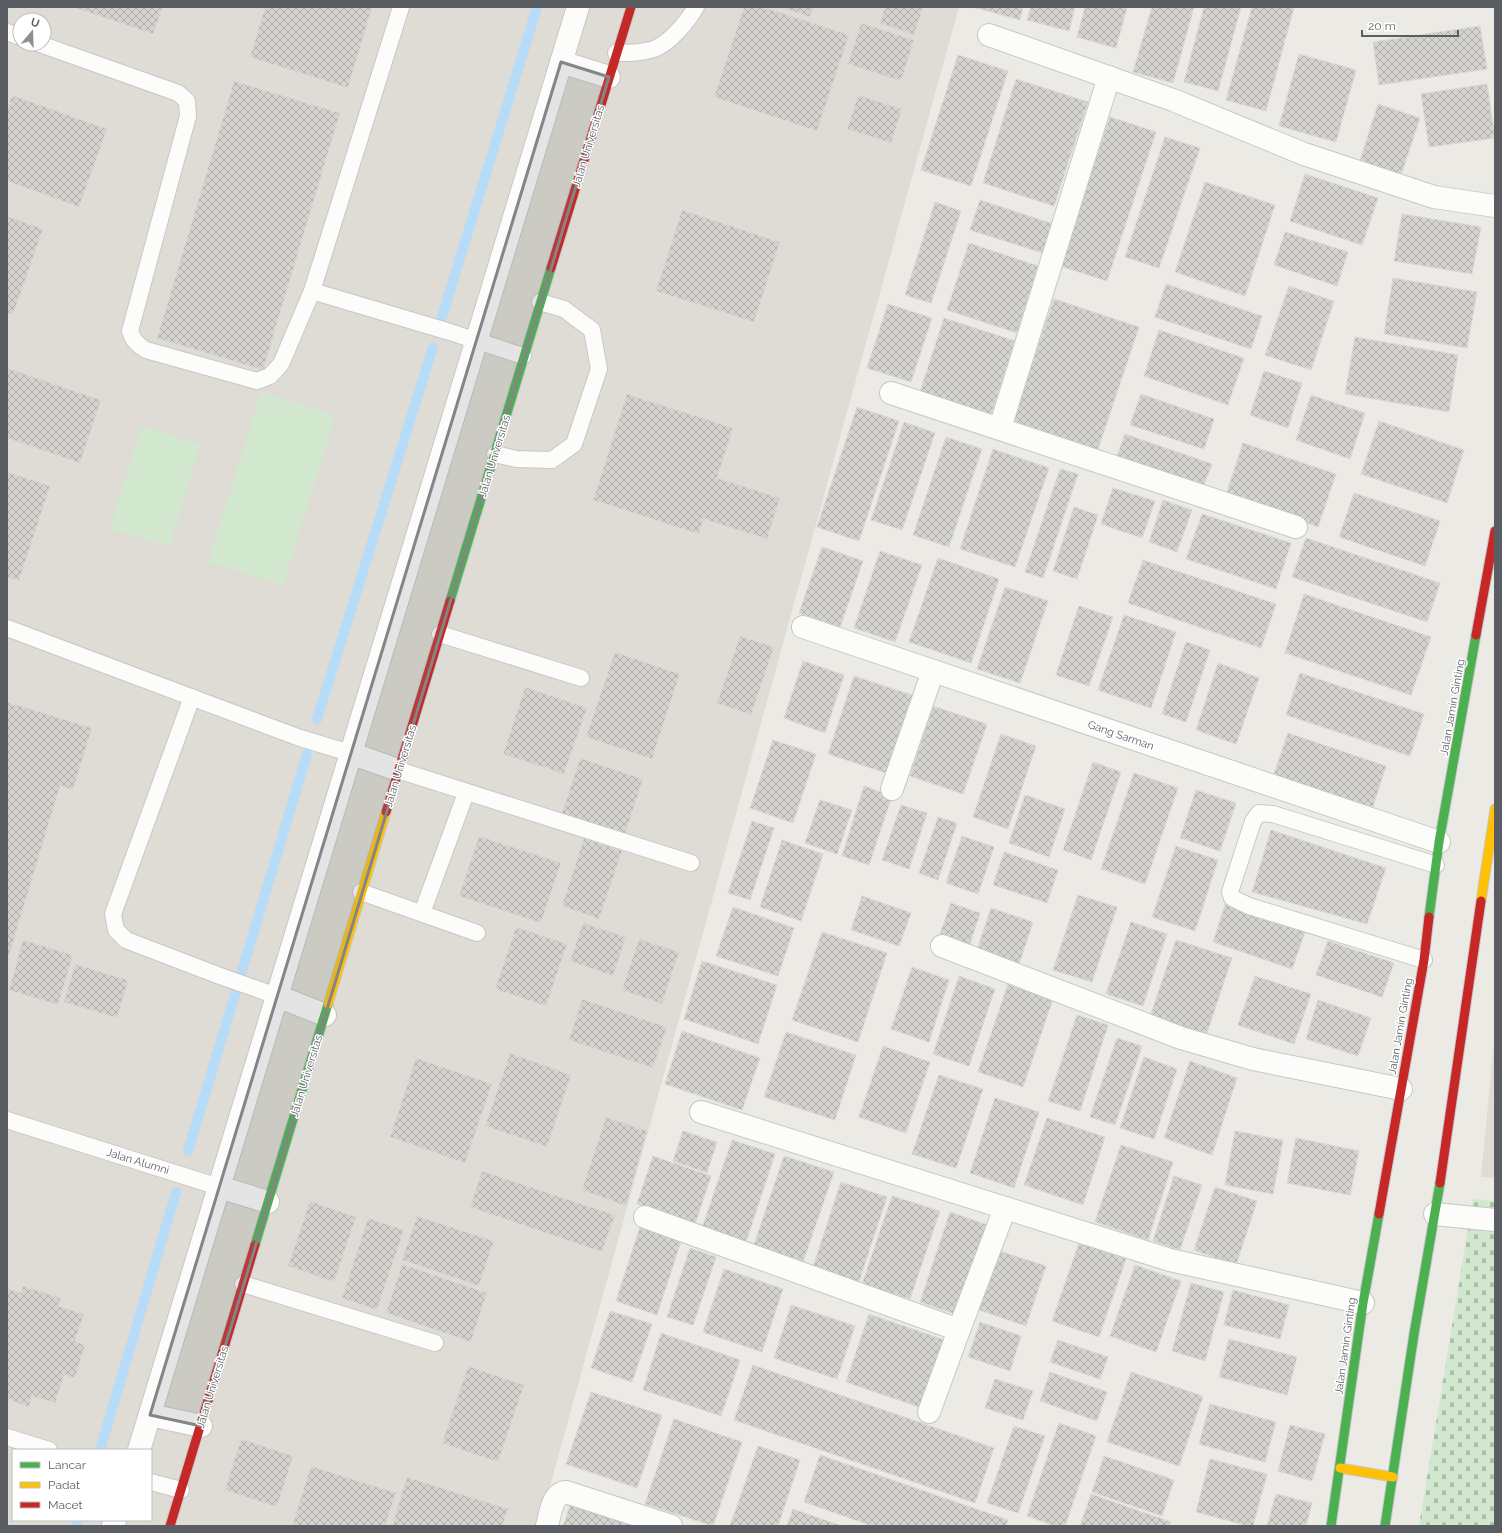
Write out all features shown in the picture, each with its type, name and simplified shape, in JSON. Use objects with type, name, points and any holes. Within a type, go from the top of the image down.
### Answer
[{"type":"main road","name":"Jalan Universitas","points":[[170,1526],[495,454],[523,356],[631,7]]},
{"type":"main road","name":"Jalan Jamin Ginting","points":[[1331,1526],[1363,1303],[1424,960],[1438,842],[1495,531]]},
{"type":"main road","points":[[1385,1526],[1414,1334],[1435,1214],[1495,809]]},
{"type":"main road","points":[[1340,1468],[1393,1477]]},
{"type":"street","points":[[139,1449],[578,7]]},
{"type":"street","points":[[989,35],[1173,100],[1304,154],[1434,197],[1495,206]]},
{"type":"street","points":[[562,62],[609,77]]},
{"type":"street","points":[[1000,428],[1109,77]]},
{"type":"street","points":[[890,393],[1000,428],[1296,527]]},
{"type":"street","name":"Gang Sarman","points":[[803,627],[1438,842]]},
{"type":"street","points":[[892,788],[933,671]]},
{"type":"street","points":[[350,753],[398,770]]},
{"type":"street","points":[[942,946],[1181,1038],[1253,1059],[1401,1089]]},
{"type":"street","points":[[277,996],[325,1015]]},
{"type":"street","points":[[700,1112],[1170,1260],[1363,1303]]},
{"type":"street","name":"Jalan Alumni","points":[[219,1187],[268,1202]]},
{"type":"street","points":[[929,1412],[1005,1208]]},
{"type":"street","points":[[1435,1214],[1495,1220]]},
{"type":"street","points":[[645,1217],[959,1330]]},
{"type":"street","points":[[150,1415],[201,1426]]},
{"type":"street","points":[[547,1526],[556,1497],[560,1493],[566,1492],[671,1526]]},
{"type":"lane","points":[[52,48],[178,93],[187,101],[188,116],[130,331],[132,338],[138,345],[146,350],[257,381],[270,376],[281,364],[312,291],[401,7]]},
{"type":"lane","points":[[616,53],[642,52],[655,49],[679,30],[690,18],[696,7]]},
{"type":"lane","points":[[312,291],[477,340],[523,356]]},
{"type":"lane","points":[[495,454],[516,459],[552,460],[574,444],[599,369],[592,330],[564,309],[540,302]]},
{"type":"lane","points":[[7,628],[300,738],[350,753]]},
{"type":"lane","points":[[440,634],[580,678]]},
{"type":"lane","points":[[192,697],[113,914],[116,930],[126,940],[225,978],[277,996]]},
{"type":"lane","points":[[398,770],[466,793],[691,863]]},
{"type":"lane","points":[[422,913],[466,793]]},
{"type":"lane","points":[[1424,960],[1249,906],[1232,898],[1230,892],[1253,821],[1259,813],[1272,814],[1436,865]]},
{"type":"lane","points":[[361,892],[477,933]]},
{"type":"lane","name":"Jalan Alumni","points":[[7,1120],[219,1187]]},
{"type":"lane","points":[[243,1284],[435,1344]]},
{"type":"lane","points":[[7,1437],[45,1449]]},
{"type":"lane","points":[[152,1482],[181,1490]]},
{"type":"highlighted area","points":[[561,62],[609,77],[201,1426],[150,1415]]},
{"type":"shaded area","points":[[7,7],[959,7],[539,1526],[7,1526]]},
{"type":"shaded area","points":[[1495,1033],[1495,1178],[1481,1177]]},
{"type":"green space","points":[[261,392],[335,416],[283,585],[208,562]]},
{"type":"green space","points":[[141,426],[200,444],[170,546],[110,529]]},
{"type":"green space","points":[[1473,1199],[1495,1201],[1495,1526],[1419,1526]]},
{"type":"building","points":[[163,7],[153,34],[76,8]]},
{"type":"building","points":[[265,7],[372,7],[348,88],[250,57]]},
{"type":"building","points":[[744,7],[763,7],[849,35],[817,131],[714,97]]},
{"type":"building","points":[[780,7],[813,7],[810,17]]},
{"type":"building","points":[[885,7],[923,7],[914,35],[880,23]]},
{"type":"building","points":[[973,7],[1023,7],[1020,20]]},
{"type":"building","points":[[1031,7],[1075,7],[1069,31],[1027,20]]},
{"type":"building","points":[[1085,7],[1127,7],[1116,48],[1077,37]]},
{"type":"building","points":[[1152,7],[1194,7],[1173,83],[1133,72]]},
{"type":"building","points":[[1204,7],[1241,7],[1218,91],[1184,82]]},
{"type":"building","points":[[1252,7],[1294,7],[1266,111],[1226,100]]},
{"type":"building","points":[[861,23],[914,40],[901,81],[848,64]]},
{"type":"building","points":[[1480,26],[1487,69],[1379,85],[1373,42]]},
{"type":"building","points":[[1299,54],[1356,70],[1336,142],[1279,126]]},
{"type":"building","points":[[958,55],[1008,71],[971,186],[921,170]]},
{"type":"building","points":[[1016,79],[1088,102],[1054,206],[983,183]]},
{"type":"building","points":[[234,81],[340,113],[263,370],[157,338]]},
{"type":"building","points":[[1487,84],[1495,138],[1429,147],[1421,94]]},
{"type":"building","points":[[12,95],[107,129],[79,207],[7,181],[7,110]]},
{"type":"building","points":[[858,95],[902,109],[891,143],[847,129]]},
{"type":"building","points":[[1378,104],[1420,118],[1400,178],[1359,164]]},
{"type":"building","points":[[1110,117],[1156,132],[1107,281],[1060,266]]},
{"type":"building","points":[[1165,137],[1200,148],[1159,268],[1125,257]]},
{"type":"building","points":[[1305,174],[1378,198],[1362,245],[1290,221]]},
{"type":"building","points":[[1205,182],[1275,205],[1245,296],[1175,272]]},
{"type":"building","points":[[980,200],[1056,225],[1046,254],[970,230]]},
{"type":"building","points":[[935,202],[961,211],[931,303],[905,295]]},
{"type":"building","points":[[682,210],[780,242],[754,322],[656,291]]},
{"type":"building","points":[[1402,214],[1481,227],[1472,274],[1394,261]]},
{"type":"building","points":[[7,216],[43,229],[13,315],[7,313]]},
{"type":"building","points":[[1285,232],[1348,252],[1337,286],[1274,265]]},
{"type":"building","points":[[969,243],[1038,266],[1017,333],[947,310]]},
{"type":"building","points":[[1393,278],[1477,292],[1467,348],[1384,334]]},
{"type":"building","points":[[1166,284],[1262,316],[1251,349],[1155,317]]},
{"type":"building","points":[[1289,286],[1334,301],[1311,370],[1265,355]]},
{"type":"building","points":[[1054,299],[1139,327],[1097,452],[1012,423]]},
{"type":"building","points":[[888,304],[932,318],[911,382],[867,368]]},
{"type":"building","points":[[944,318],[1015,341],[990,418],[919,395]]},
{"type":"building","points":[[1159,330],[1244,358],[1228,405],[1144,376]]},
{"type":"building","points":[[1355,337],[1458,355],[1449,412],[1345,394]]},
{"type":"building","points":[[7,368],[101,400],[80,463],[7,438]]},
{"type":"building","points":[[1264,371],[1302,383],[1288,428],[1250,415]]},
{"type":"building","points":[[627,394],[733,428],[717,478],[780,498],[767,539],[703,519],[699,534],[593,500]]},
{"type":"building","points":[[1141,394],[1214,419],[1204,449],[1130,425]]},
{"type":"building","points":[[1311,395],[1365,413],[1350,459],[1296,440]]},
{"type":"building","points":[[857,407],[899,421],[859,541],[817,527]]},
{"type":"building","points":[[1379,421],[1464,450],[1447,503],[1361,474]]},
{"type":"building","points":[[904,422],[935,433],[902,530],[871,520]]},
{"type":"building","points":[[1125,434],[1212,464],[1202,490],[1115,461]]},
{"type":"building","points":[[946,437],[982,449],[949,547],[913,535]]},
{"type":"building","points":[[1243,443],[1336,474],[1318,527],[1226,495]]},
{"type":"building","points":[[993,449],[1049,468],[1015,567],[960,549]]},
{"type":"building","points":[[1060,469],[1078,474],[1043,578],[1025,572]]},
{"type":"building","points":[[7,472],[50,486],[19,581],[7,577]]},
{"type":"building","points":[[1113,488],[1155,501],[1142,538],[1101,524]]},
{"type":"building","points":[[1354,493],[1440,521],[1425,566],[1339,537]]},
{"type":"building","points":[[1163,500],[1192,510],[1177,552],[1149,542]]},
{"type":"building","points":[[1074,507],[1098,515],[1077,579],[1053,571]]},
{"type":"building","points":[[1202,514],[1291,543],[1276,589],[1186,559]]},
{"type":"building","points":[[1306,538],[1440,583],[1427,622],[1292,577]]},
{"type":"building","points":[[822,547],[863,561],[840,627],[799,613]]},
{"type":"building","points":[[880,551],[922,565],[895,642],[854,628]]},
{"type":"building","points":[[938,558],[999,579],[971,663],[909,642]]},
{"type":"building","points":[[1143,560],[1276,604],[1261,648],[1128,603]]},
{"type":"building","points":[[1005,587],[1048,601],[1020,683],[977,669]]},
{"type":"building","points":[[1304,594],[1431,637],[1411,695],[1285,653]]},
{"type":"building","points":[[1079,606],[1113,617],[1089,686],[1056,675]]},
{"type":"building","points":[[1124,615],[1176,632],[1151,708],[1098,690]]},
{"type":"building","points":[[740,636],[774,647],[751,715],[717,703]]},
{"type":"building","points":[[1186,642],[1210,650],[1186,722],[1162,714]]},
{"type":"building","points":[[615,652],[680,674],[652,759],[586,737]]},
{"type":"building","points":[[803,661],[844,675],[825,733],[784,718]]},
{"type":"building","points":[[1218,663],[1259,678],[1236,744],[1196,730]]},
{"type":"building","points":[[1300,673],[1424,714],[1410,756],[1286,715]]},
{"type":"building","points":[[854,676],[918,697],[892,775],[828,754]]},
{"type":"building","points":[[525,687],[587,708],[564,774],[503,754]]},
{"type":"building","points":[[7,702],[92,728],[73,790],[60,786],[7,962]]},
{"type":"building","points":[[933,706],[987,724],[963,794],[910,776]]},
{"type":"building","points":[[1288,733],[1386,766],[1371,812],[1272,780]]},
{"type":"building","points":[[1001,734],[1036,746],[1008,829],[973,817]]},
{"type":"building","points":[[773,740],[816,754],[793,823],[750,808]]},
{"type":"building","points":[[580,758],[643,779],[625,834],[562,813]]},
{"type":"building","points":[[1093,762],[1121,772],[1091,860],[1063,850]]},
{"type":"building","points":[[1134,773],[1178,788],[1145,884],[1101,869]]},
{"type":"building","points":[[864,786],[892,796],[869,865],[842,856]]},
{"type":"building","points":[[1196,790],[1236,803],[1220,851],[1180,838]]},
{"type":"building","points":[[1025,795],[1065,809],[1049,857],[1009,843]]},
{"type":"building","points":[[820,800],[852,810],[837,854],[805,843]]},
{"type":"building","points":[[901,805],[927,813],[909,869],[882,860]]},
{"type":"building","points":[[938,817],[957,823],[938,880],[919,873]]},
{"type":"building","points":[[752,821],[774,828],[750,900],[728,893]]},
{"type":"building","points":[[1271,830],[1386,868],[1367,924],[1252,892]]},
{"type":"building","points":[[479,836],[561,863],[541,923],[459,896]]},
{"type":"building","points":[[962,836],[994,847],[978,894],[946,883]]},
{"type":"building","points":[[584,838],[622,851],[599,919],[562,906]]},
{"type":"building","points":[[782,840],[823,854],[801,921],[760,907]]},
{"type":"building","points":[[1176,846],[1218,860],[1195,931],[1152,917]]},
{"type":"building","points":[[1004,852],[1058,870],[1047,903],[993,885]]},
{"type":"building","points":[[1078,895],[1117,907],[1092,982],[1053,970]]},
{"type":"building","points":[[862,896],[911,913],[899,946],[851,930]]},
{"type":"building","points":[[1226,902],[1306,929],[1292,969],[1213,942]]},
{"type":"building","points":[[951,903],[980,913],[969,947],[939,937]]},
{"type":"building","points":[[733,907],[794,928],[778,976],[716,956]]},
{"type":"building","points":[[991,908],[1033,922],[1019,964],[977,950]]},
{"type":"building","points":[[1131,922],[1167,934],[1143,1006],[1106,994]]},
{"type":"building","points":[[583,923],[626,937],[613,976],[570,961]]},
{"type":"building","points":[[516,927],[567,944],[546,1006],[495,989]]},
{"type":"building","points":[[822,932],[887,953],[858,1042],[792,1020]]},
{"type":"building","points":[[639,939],[679,952],[662,1004],[622,990]]},
{"type":"building","points":[[23,940],[73,955],[58,1005],[9,990]]},
{"type":"building","points":[[1176,940],[1232,958],[1206,1036],[1150,1017]]},
{"type":"building","points":[[1328,941],[1394,963],[1382,997],[1316,975]]},
{"type":"building","points":[[702,961],[777,985],[758,1044],[684,1019]]},
{"type":"building","points":[[75,964],[128,980],[117,1018],[64,1002]]},
{"type":"building","points":[[912,967],[949,980],[929,1042],[891,1029]]},
{"type":"building","points":[[959,976],[995,989],[969,1066],[933,1054]]},
{"type":"building","points":[[1255,976],[1311,994],[1294,1044],[1238,1025]]},
{"type":"building","points":[[1008,984],[1053,999],[1023,1087],[978,1072]]},
{"type":"building","points":[[582,999],[667,1027],[653,1068],[569,1040]]},
{"type":"building","points":[[1318,1000],[1371,1018],[1358,1056],[1306,1039]]},
{"type":"building","points":[[1077,1015],[1108,1025],[1080,1111],[1048,1101]]},
{"type":"building","points":[[682,1031],[760,1058],[742,1110],[665,1084]]},
{"type":"building","points":[[786,1032],[856,1055],[835,1120],[764,1097]]},
{"type":"building","points":[[1117,1038],[1142,1046],[1115,1125],[1090,1117]]},
{"type":"building","points":[[883,1046],[930,1062],[906,1133],[859,1117]]},
{"type":"building","points":[[510,1053],[571,1075],[547,1147],[485,1126]]},
{"type":"building","points":[[1144,1057],[1177,1069],[1154,1139],[1120,1128]]},
{"type":"building","points":[[416,1058],[492,1084],[465,1163],[390,1137]]},
{"type":"building","points":[[1190,1061],[1237,1078],[1212,1155],[1164,1138]]},
{"type":"building","points":[[939,1075],[983,1089],[956,1168],[912,1154]]},
{"type":"building","points":[[995,1098],[1039,1112],[1014,1188],[970,1173]]},
{"type":"building","points":[[606,1117],[647,1131],[626,1206],[582,1190]]},
{"type":"building","points":[[1047,1118],[1105,1137],[1083,1205],[1024,1185]]},
{"type":"building","points":[[683,1131],[717,1142],[707,1173],[673,1161]]},
{"type":"building","points":[[1235,1131],[1283,1140],[1273,1194],[1225,1185]]},
{"type":"building","points":[[1296,1138],[1359,1151],[1350,1195],[1287,1183]]},
{"type":"building","points":[[732,1140],[775,1154],[746,1242],[702,1228]]},
{"type":"building","points":[[1121,1145],[1173,1162],[1148,1240],[1095,1222]]},
{"type":"building","points":[[653,1156],[711,1176],[695,1224],[637,1204]]},
{"type":"building","points":[[784,1156],[834,1172],[802,1265],[753,1248]]},
{"type":"building","points":[[482,1171],[615,1215],[602,1252],[470,1207]]},
{"type":"building","points":[[1174,1176],[1202,1185],[1180,1250],[1153,1241]]},
{"type":"building","points":[[841,1182],[887,1197],[859,1282],[813,1267]]},
{"type":"building","points":[[1215,1187],[1257,1201],[1236,1265],[1194,1250]]},
{"type":"building","points":[[892,1196],[940,1211],[910,1299],[862,1284]]},
{"type":"building","points":[[310,1201],[356,1217],[334,1282],[288,1266]]},
{"type":"building","points":[[950,1212],[988,1225],[958,1315],[920,1302]]},
{"type":"building","points":[[417,1216],[494,1241],[479,1286],[402,1260]]},
{"type":"building","points":[[368,1218],[404,1230],[377,1310],[342,1298]]},
{"type":"building","points":[[640,1227],[681,1241],[657,1315],[616,1301]]},
{"type":"building","points":[[1079,1243],[1126,1259],[1099,1337],[1052,1321]]},
{"type":"building","points":[[690,1248],[716,1257],[693,1325],[667,1317]]},
{"type":"building","points":[[996,1250],[1046,1266],[1026,1326],[976,1309]]},
{"type":"building","points":[[402,1264],[487,1293],[471,1342],[386,1313]]},
{"type":"building","points":[[1135,1265],[1181,1281],[1156,1352],[1110,1336]]},
{"type":"building","points":[[724,1269],[783,1289],[762,1352],[703,1332]]},
{"type":"building","points":[[1191,1283],[1224,1292],[1205,1361],[1172,1351]]},
{"type":"building","points":[[23,1286],[61,1298],[58,1306],[84,1314],[75,1341],[85,1345],[75,1378],[64,1375],[55,1403],[32,1396],[29,1407],[7,1399],[7,1289],[21,1293]]},
{"type":"building","points":[[1233,1290],[1289,1305],[1280,1339],[1224,1325]]},
{"type":"building","points":[[791,1305],[855,1326],[837,1379],[774,1358]]},
{"type":"building","points":[[610,1311],[652,1324],[632,1382],[591,1368]]},
{"type":"building","points":[[869,1314],[947,1341],[925,1409],[846,1382]]},
{"type":"building","points":[[980,1322],[1021,1336],[1010,1371],[968,1357]]},
{"type":"building","points":[[661,1333],[740,1360],[721,1416],[643,1390]]},
{"type":"building","points":[[1229,1339],[1297,1357],[1287,1395],[1219,1377]]},
{"type":"building","points":[[1058,1340],[1108,1357],[1100,1379],[1050,1362]]},
{"type":"building","points":[[753,1365],[994,1448],[975,1503],[734,1420]]},
{"type":"building","points":[[468,1366],[524,1385],[498,1462],[442,1443]]},
{"type":"building","points":[[1050,1372],[1107,1392],[1097,1421],[1040,1401]]},
{"type":"building","points":[[1131,1372],[1203,1396],[1179,1466],[1107,1442]]},
{"type":"building","points":[[995,1379],[1033,1391],[1023,1420],[985,1408]]},
{"type":"building","points":[[591,1392],[662,1415],[637,1488],[566,1464]]},
{"type":"building","points":[[1210,1404],[1276,1422],[1265,1462],[1199,1444]]},
{"type":"building","points":[[674,1419],[742,1442],[713,1526],[645,1504]]},
{"type":"building","points":[[1059,1423],[1096,1436],[1065,1526],[1055,1526],[1027,1516]]},
{"type":"building","points":[[1290,1425],[1325,1434],[1312,1481],[1278,1471]]},
{"type":"building","points":[[1014,1426],[1045,1436],[1018,1513],[987,1503]]},
{"type":"building","points":[[241,1439],[293,1456],[277,1507],[225,1490]]},
{"type":"building","points":[[758,1446],[800,1460],[778,1526],[730,1526]]},
{"type":"building","points":[[820,1455],[1008,1520],[1006,1526],[872,1526],[804,1502]]},
{"type":"building","points":[[1104,1456],[1174,1480],[1162,1516],[1092,1492]]},
{"type":"building","points":[[1210,1459],[1267,1474],[1253,1526],[1196,1512]]},
{"type":"building","points":[[311,1466],[396,1493],[385,1526],[292,1526]]},
{"type":"building","points":[[407,1477],[508,1509],[502,1526],[392,1526]]},
{"type":"building","points":[[1091,1494],[1171,1522],[1169,1526],[1080,1526]]},
{"type":"building","points":[[1276,1494],[1312,1503],[1306,1526],[1267,1526]]},
{"type":"building","points":[[571,1503],[636,1526],[563,1526]]},
{"type":"building","points":[[793,1509],[842,1526],[787,1526]]},
{"type":"waterway","points":[[442,317],[537,7]]},
{"type":"waterway","points":[[317,719],[433,347]]},
{"type":"waterway","points":[[188,1151],[307,754]]},
{"type":"waterway","points":[[100,1449],[176,1192]]},
{"type":"waterway","points":[[76,1526],[78,1521]]},
{"type":"traffic: fast","points":[[450,601],[551,268]]},
{"type":"traffic: fast","points":[[1429,917],[1439,842],[1476,635]]},
{"type":"traffic: fast","points":[[255,1245],[328,1004]]},
{"type":"traffic: fast","points":[[1385,1526],[1414,1334],[1440,1183]]},
{"type":"traffic: fast","points":[[1331,1526],[1363,1303],[1379,1214]]},
{"type":"traffic: slow","points":[[1481,901],[1495,809]]},
{"type":"traffic: slow","points":[[328,1004],[386,812]]},
{"type":"traffic: slow","points":[[1340,1468],[1393,1477]]},
{"type":"traffic: jam","points":[[551,268],[631,7]]},
{"type":"traffic: jam","points":[[1476,635],[1495,531]]},
{"type":"traffic: jam","points":[[386,812],[450,601]]},
{"type":"traffic: jam","points":[[1440,1183],[1481,901]]},
{"type":"traffic: jam","points":[[1379,1214],[1424,960],[1429,917]]},
{"type":"traffic: jam","points":[[170,1526],[255,1245]]}]
